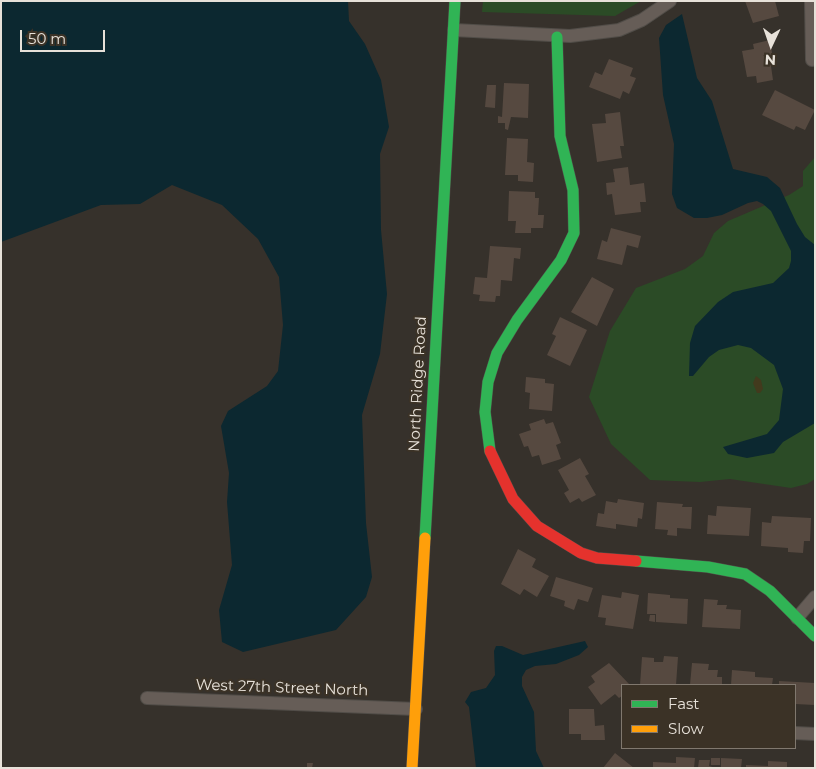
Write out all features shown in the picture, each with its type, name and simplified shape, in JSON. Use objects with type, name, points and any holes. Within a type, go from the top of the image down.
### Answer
[{"type":"street","name":"North Ridge Road","points":[[412,768],[455,1]]},
{"type":"street","points":[[454,30],[557,37],[619,30],[642,20],[670,1]]},
{"type":"street","points":[[811,1],[812,60]]},
{"type":"street","points":[[557,37],[560,136],[573,190],[574,233],[561,260],[517,320],[497,353],[488,382],[486,412],[488,445],[500,475],[513,499],[538,526],[581,553],[597,558],[708,567],[745,574],[770,591],[815,636]]},
{"type":"street","points":[[797,618],[815,596]]},
{"type":"street","name":"West 27th Street North","points":[[147,698],[416,709]]},
{"type":"street","points":[[796,733],[815,734]]},
{"type":"green space","points":[[483,1],[641,1],[615,16],[482,12]]},
{"type":"green space","points":[[815,157],[815,479],[807,484],[791,488],[730,479],[700,482],[650,480],[611,444],[589,397],[610,331],[636,288],[685,269],[703,256],[714,233],[728,221],[789,195],[803,186],[803,171]]},
{"type":"sand","points":[[756,376],[761,380],[763,389],[760,393],[757,393],[753,383]]},
{"type":"water","points":[[1,1],[348,1],[349,21],[365,44],[381,80],[389,127],[380,154],[381,230],[387,294],[380,354],[362,415],[366,523],[372,577],[366,597],[336,630],[243,652],[222,642],[219,610],[232,565],[227,502],[229,473],[221,426],[228,411],[267,386],[278,371],[283,325],[279,277],[258,239],[222,205],[172,185],[140,204],[101,205],[1,242]]},
{"type":"water","points":[[682,14],[697,78],[712,101],[733,169],[767,177],[780,188],[797,224],[805,237],[815,245],[815,423],[783,442],[774,453],[747,458],[728,454],[723,447],[767,434],[779,420],[783,389],[774,365],[751,348],[738,345],[719,350],[709,357],[693,376],[689,376],[690,343],[695,326],[718,302],[733,292],[773,283],[789,268],[791,251],[771,211],[757,201],[722,215],[707,218],[694,218],[677,208],[672,194],[674,144],[663,95],[659,38],[666,25]]},
{"type":"water","points":[[585,641],[588,647],[579,655],[556,664],[535,666],[526,670],[522,677],[522,686],[534,712],[536,751],[544,768],[476,768],[469,707],[465,702],[471,692],[486,688],[495,675],[494,651],[496,646],[502,646],[523,655]]},
{"type":"building","points":[[745,1],[775,1],[779,16],[753,23]]},
{"type":"building","points":[[770,40],[773,59],[770,59],[773,80],[757,83],[756,76],[747,77],[742,51],[754,49],[753,44]]},
{"type":"building","points":[[609,59],[633,68],[630,76],[636,78],[629,94],[623,91],[620,99],[589,87],[595,72],[602,75]]},
{"type":"building","points":[[504,83],[529,84],[528,118],[511,117],[508,130],[505,129],[505,123],[498,123],[498,116],[502,117]]},
{"type":"building","points":[[487,85],[496,85],[495,108],[485,107]]},
{"type":"building","points":[[775,90],[815,110],[805,130],[796,126],[794,130],[762,115]]},
{"type":"building","points":[[620,112],[624,146],[620,146],[622,158],[597,162],[592,124],[606,123],[605,114]]},
{"type":"building","points":[[507,138],[528,139],[527,162],[534,163],[533,182],[518,181],[518,175],[505,175]]},
{"type":"building","points":[[628,167],[630,185],[644,183],[646,202],[640,202],[641,212],[615,215],[612,194],[607,195],[606,183],[615,182],[613,169]]},
{"type":"building","points":[[509,191],[535,192],[535,198],[539,198],[538,215],[544,215],[543,228],[531,228],[531,233],[515,233],[516,221],[508,221]]},
{"type":"building","points":[[611,228],[641,236],[638,248],[627,245],[622,265],[597,259],[602,240],[607,242]]},
{"type":"building","points":[[490,246],[521,248],[520,259],[514,258],[512,281],[501,280],[500,296],[496,296],[495,302],[479,301],[480,295],[473,294],[475,277],[487,278]]},
{"type":"building","points":[[592,277],[614,289],[597,326],[571,312]]},
{"type":"building","points":[[560,317],[587,330],[570,366],[547,355],[556,336],[552,334]]},
{"type":"building","points":[[526,377],[545,379],[545,383],[554,384],[552,411],[529,409],[530,393],[525,392]]},
{"type":"building","points":[[544,419],[546,424],[553,422],[561,443],[556,445],[561,459],[542,465],[539,455],[532,457],[528,446],[524,447],[519,434],[531,430],[529,424]]},
{"type":"building","points":[[580,458],[589,474],[585,476],[596,495],[582,502],[579,498],[570,503],[564,493],[569,490],[558,470]]},
{"type":"building","points":[[618,499],[644,503],[642,519],[638,518],[637,527],[616,524],[616,529],[596,526],[598,513],[604,514],[606,501],[617,503]]},
{"type":"building","points":[[657,502],[683,504],[682,507],[692,507],[691,529],[677,528],[677,536],[667,535],[668,530],[655,529]]},
{"type":"building","points":[[717,506],[751,508],[749,536],[707,534],[708,515],[716,516]]},
{"type":"building","points":[[772,516],[811,518],[810,541],[804,541],[803,553],[788,552],[788,548],[761,546],[762,522],[771,523]]},
{"type":"building","points":[[518,549],[536,559],[532,567],[549,576],[537,597],[524,589],[520,595],[501,584]]},
{"type":"building","points":[[556,577],[593,588],[588,602],[578,599],[574,610],[564,606],[565,601],[550,596]]},
{"type":"building","points":[[622,592],[639,595],[633,629],[605,625],[606,618],[598,617],[602,595],[621,598]]},
{"type":"building","points":[[648,593],[670,595],[670,598],[688,599],[687,624],[656,622],[656,614],[647,614]]},
{"type":"building","points":[[704,599],[718,600],[717,605],[727,605],[726,609],[741,610],[740,629],[702,627]]},
{"type":"building","points":[[650,615],[655,615],[655,622],[649,621]]},
{"type":"building","points":[[664,656],[678,657],[676,684],[640,684],[642,657],[654,658],[654,662],[663,662]]},
{"type":"building","points":[[609,663],[629,684],[621,684],[621,697],[619,698],[615,694],[601,705],[588,687],[595,682],[591,676]]},
{"type":"building","points":[[692,663],[709,664],[708,670],[718,670],[717,677],[722,677],[722,684],[690,684]]},
{"type":"building","points":[[732,670],[755,672],[755,677],[773,678],[772,684],[731,684]]},
{"type":"building","points":[[779,681],[815,683],[815,705],[796,704],[796,684],[779,684]]},
{"type":"building","points":[[569,709],[594,709],[595,726],[604,725],[605,740],[581,740],[581,734],[569,734]]},
{"type":"building","points":[[615,753],[634,768],[603,768]]},
{"type":"building","points":[[676,757],[695,758],[694,768],[653,768],[653,762],[676,763]]},
{"type":"building","points":[[711,758],[720,758],[720,765],[711,765]]},
{"type":"building","points":[[721,758],[742,759],[741,768],[721,768]]},
{"type":"building","points":[[699,760],[710,760],[709,766],[716,768],[698,768]]},
{"type":"building","points":[[768,761],[787,762],[787,768],[746,768],[746,765],[768,766]]},
{"type":"building","points":[[307,763],[313,763],[312,768],[307,768]]},
{"type":"traffic: fast","points":[[425,538],[455,1]]},
{"type":"traffic: fast","points":[[490,451],[485,412],[488,382],[497,353],[517,320],[561,260],[574,233],[573,190],[560,136],[557,37]]},
{"type":"traffic: fast","points":[[636,561],[708,567],[745,574],[770,591],[815,636]]},
{"type":"traffic: slow","points":[[412,768],[425,538]]},
{"type":"traffic: jam","points":[[490,451],[513,499],[537,526],[581,553],[597,558],[636,561]]}]
